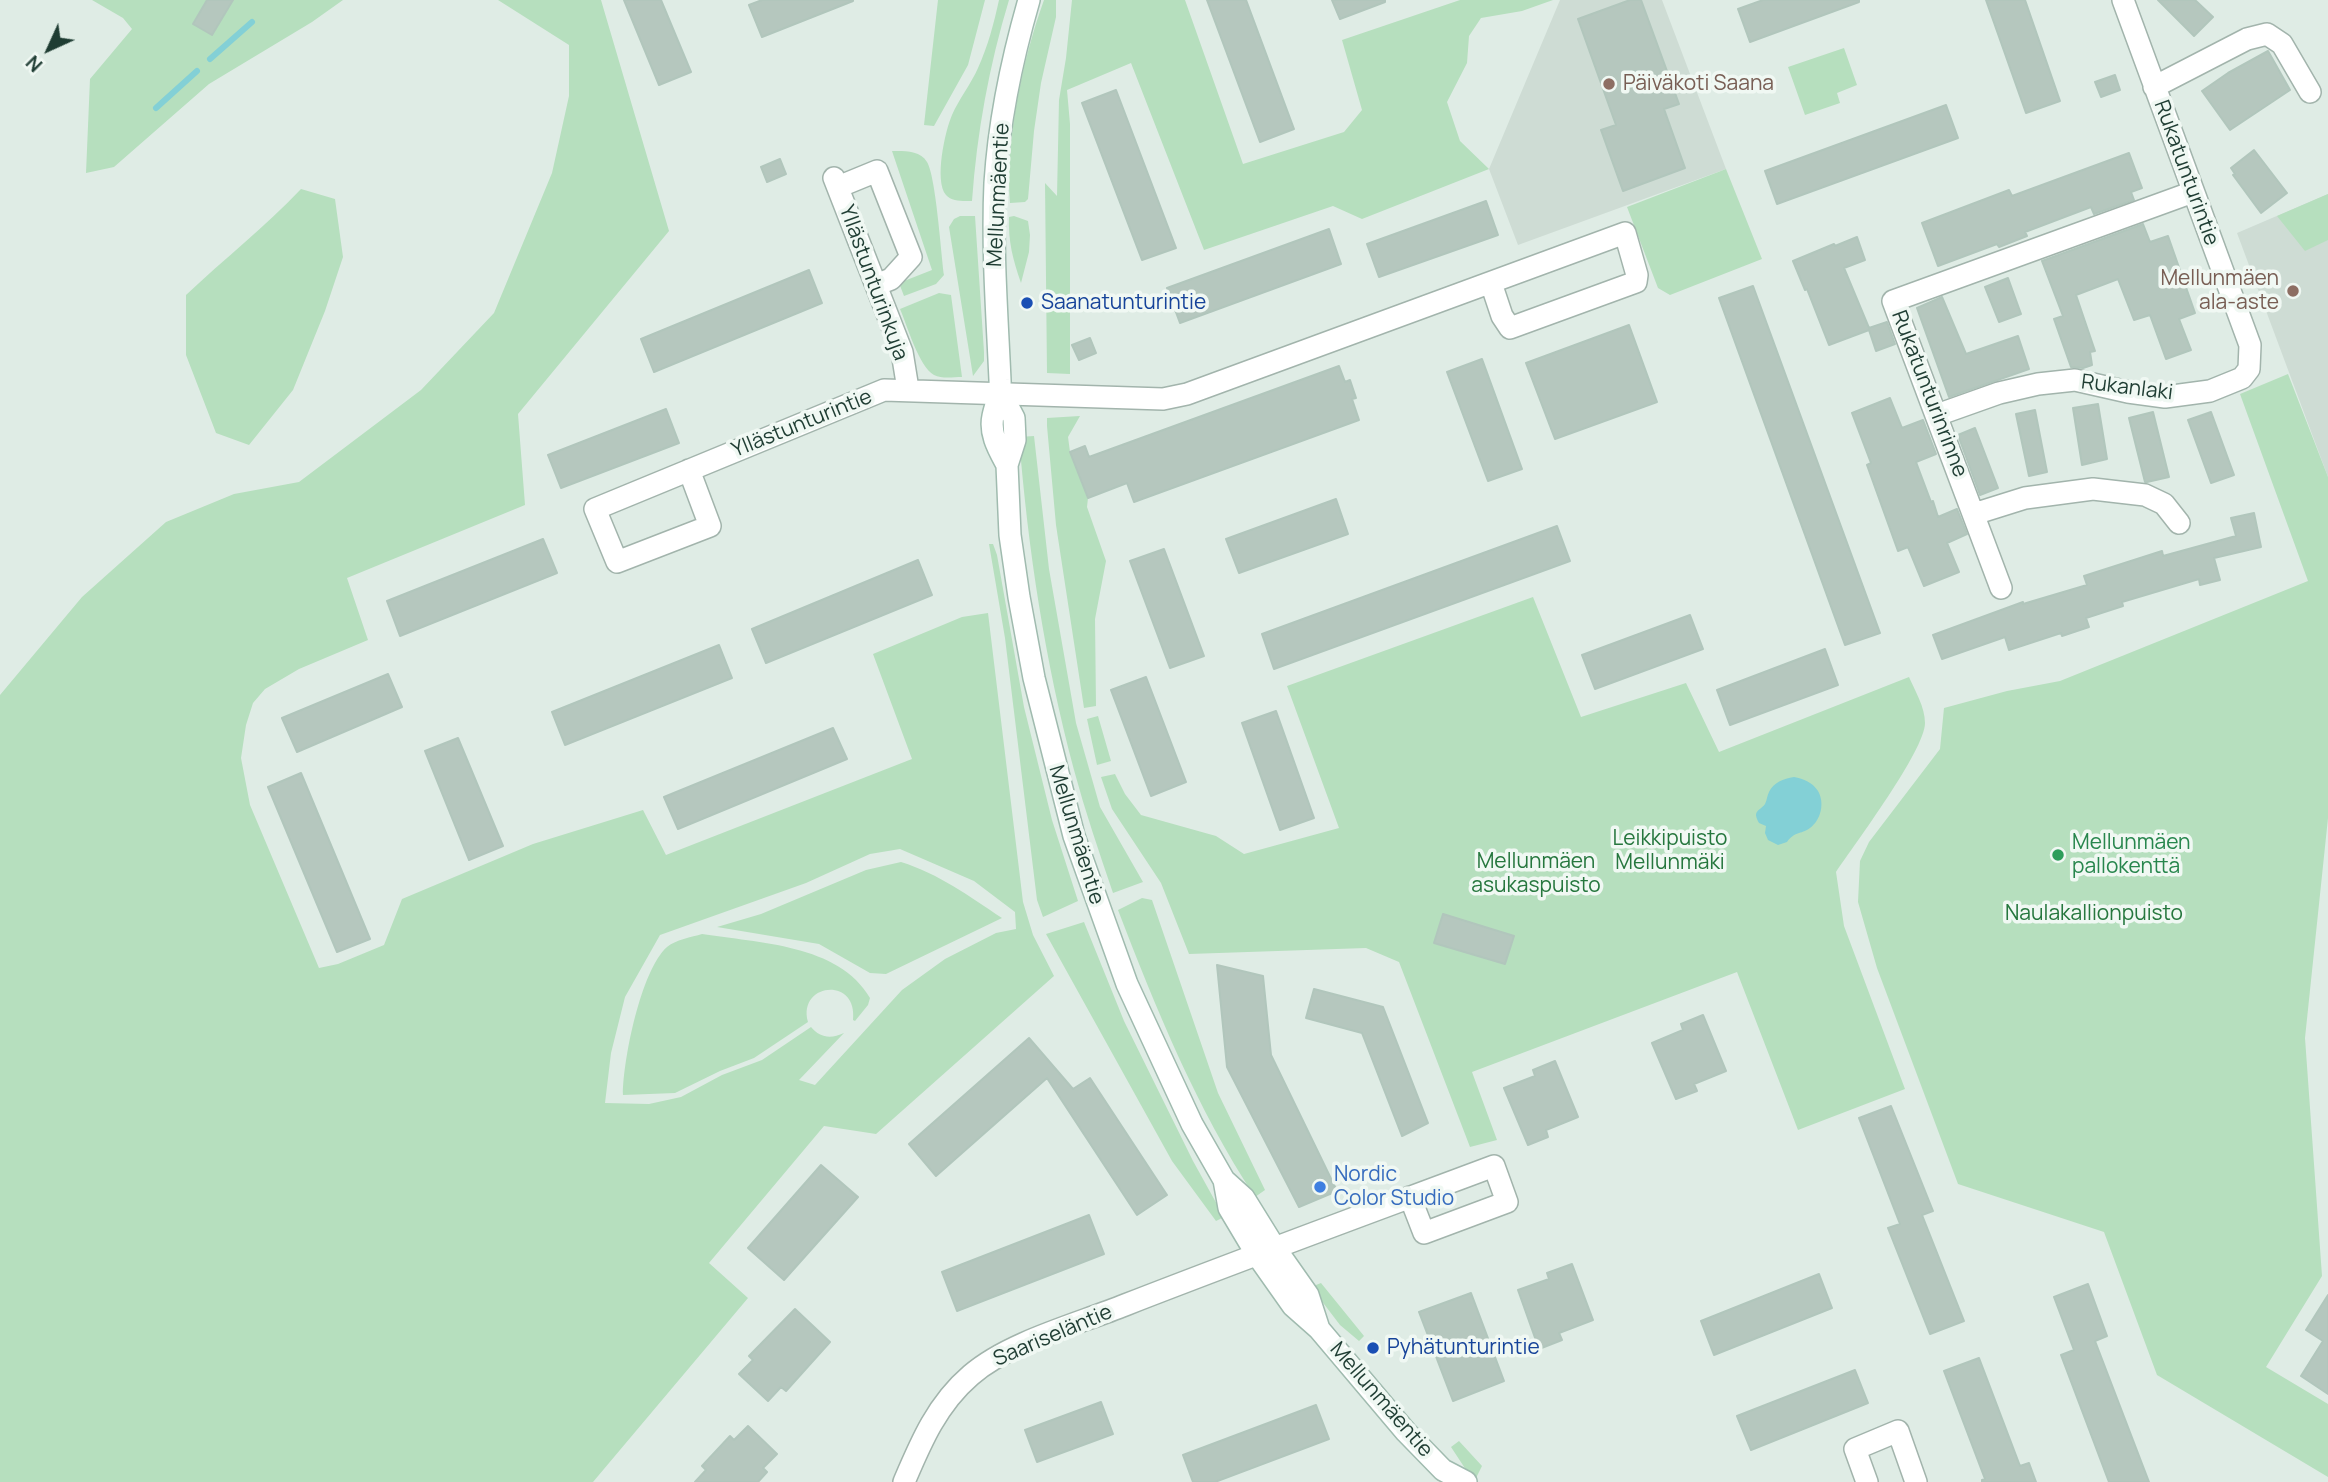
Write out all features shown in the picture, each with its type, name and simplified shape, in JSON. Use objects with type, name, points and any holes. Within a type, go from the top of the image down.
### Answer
[{"type":"street","name":"Mellunmäentie","points":[[1029,0],[1009,83],[995,181],[994,241],[1001,393],[992,418],[994,440],[1007,466],[1010,535],[1034,678],[1074,836],[1127,984],[1192,1124],[1224,1180],[1229,1208],[1266,1252],[1308,1295],[1319,1329],[1406,1432],[1445,1476],[1466,1482]]},
{"type":"street","name":"Rukatunturintie","points":[[2123,0],[2250,345]]},
{"type":"street","points":[[2154,88],[2247,39],[2267,34],[2282,44],[2310,92]]},
{"type":"street","name":"Yllästunturinkuja","points":[[876,285],[891,279],[911,257],[877,171],[836,183],[902,352],[908,389]]},
{"type":"street","name":"Rukatunturinrinne","points":[[2001,588],[1893,301],[2193,192]]},
{"type":"street","points":[[1001,393],[1163,398],[1187,394],[1625,233],[1637,275],[1636,282],[1510,328],[1502,316],[1491,283]]},
{"type":"street","name":"Rukanlaki","points":[[1937,415],[1999,393],[2038,384],[2075,380],[2165,397],[2210,391],[2242,378],[2249,369],[2250,345]]},
{"type":"street","name":"Yllästunturintie","points":[[689,470],[710,526],[617,562],[595,509],[689,470],[884,390],[1001,393]]},
{"type":"street","points":[[1975,514],[2025,498],[2093,489],[2144,495],[2164,504],[2179,523]]},
{"type":"street","points":[[1266,1252],[1410,1197]]},
{"type":"street","name":"Saariseläntie","points":[[904,1482],[935,1414],[953,1392],[988,1362],[1038,1339],[1266,1252]]},
{"type":"street","points":[[1867,1482],[1855,1449],[1898,1431],[1916,1482]]},
{"type":"shaded area","name":"Päiväkoti Saana","points":[[1560,0],[1662,0],[1726,169],[1518,245],[1489,169]]},
{"type":"shaded area","name":"Mellunmäen ala-aste","points":[[2328,194],[2328,477],[2237,233]]},
{"type":"green space","points":[[92,0],[343,0],[312,22],[209,84],[114,167],[86,173],[90,79],[132,29],[123,18]]},
{"type":"green space","points":[[498,0],[601,0],[669,231],[518,414],[525,505],[347,578],[368,640],[299,669],[265,689],[253,703],[246,725],[241,758],[250,805],[319,968],[338,964],[384,945],[402,899],[533,844],[643,810],[666,855],[912,759],[873,654],[962,617],[988,613],[1023,902],[1033,935],[1054,976],[876,1134],[824,1126],[709,1263],[748,1298],[593,1482],[0,1482],[0,695],[82,597],[166,522],[234,494],[299,482],[421,390],[494,313],[552,173],[569,96],[569,45]],"holes":[[[900,849],[974,881],[1015,912],[1016,929],[996,933],[945,959],[902,990],[815,1085],[799,1080],[844,1033],[826,1036],[811,1027],[762,1060],[722,1075],[681,1097],[649,1104],[605,1103],[611,1053],[625,997],[660,935],[806,883],[870,854]]]},
{"type":"green space","points":[[938,0],[985,0],[968,65],[934,126],[924,125]]},
{"type":"green space","points":[[999,0],[1009,0],[985,99],[972,201],[954,200],[946,195],[941,179],[946,132],[985,51]]},
{"type":"green space","points":[[1044,0],[1056,0],[1056,17],[1041,83],[1028,199],[1025,202],[1010,203],[1010,153],[1017,100],[1029,47]]},
{"type":"green space","points":[[1072,0],[1185,0],[1243,164],[1344,132],[1362,110],[1342,40],[1460,0],[1553,0],[1522,11],[1481,18],[1469,36],[1467,63],[1447,102],[1460,141],[1489,169],[1362,219],[1333,206],[1204,250],[1131,63],[1067,90],[1070,124],[1070,374],[1047,373],[1045,183],[1057,196],[1059,100]]},
{"type":"green space","points":[[1844,48],[1857,85],[1837,93],[1840,103],[1805,115],[1788,67]]},
{"type":"green space","points":[[892,151],[916,153],[927,162],[936,199],[944,275],[936,284],[904,296],[899,283],[932,270]]},
{"type":"green space","points":[[1726,169],[1762,259],[1670,295],[1658,288],[1627,207]]},
{"type":"green space","points":[[301,189],[335,199],[343,257],[325,311],[293,390],[249,445],[216,433],[186,355],[186,295]]},
{"type":"green space","points":[[2328,194],[2328,240],[2305,251],[2277,216]]},
{"type":"green space","points":[[960,216],[975,216],[984,361],[973,376],[949,227],[954,219]]},
{"type":"green space","points":[[1009,217],[1028,221],[1030,235],[1029,252],[1021,283],[1009,234]]},
{"type":"green space","points":[[939,293],[951,295],[962,377],[940,377],[929,371],[918,355],[900,309]]},
{"type":"green space","name":"Naulakallionpuisto","points":[[2288,374],[2328,477],[2328,818],[2305,1038],[2322,1276],[2266,1367],[2328,1404],[2328,1477],[2157,1375],[2104,1232],[1958,1184],[1877,968],[1858,902],[1860,861],[1869,842],[1940,749],[1944,708],[2007,691],[2060,681],[2308,581],[2240,394]]},
{"type":"green space","points":[[1080,416],[1068,437],[1070,452],[1088,498],[1087,507],[1106,561],[1095,619],[1096,706],[1084,708],[1056,525],[1047,426],[1047,418]]},
{"type":"green space","points":[[1034,436],[1049,569],[1076,723],[1100,807],[1143,882],[1113,893],[1074,770],[1054,688],[1039,605],[1019,437]]},
{"type":"green space","points":[[989,544],[993,544],[997,555],[1024,707],[1052,820],[1078,901],[1043,917],[1037,900],[1005,638]]},
{"type":"green space","name":"Mellunmäen asukaspuisto","points":[[1533,597],[1581,717],[1686,683],[1719,752],[1909,677],[1923,711],[1925,723],[1922,736],[1902,775],[1836,872],[1844,926],[1905,1089],[1798,1130],[1737,972],[1472,1072],[1497,1140],[1470,1147],[1399,962],[1366,948],[1189,954],[1161,883],[1112,809],[1101,777],[1115,774],[1125,794],[1141,815],[1216,836],[1244,854],[1339,828],[1287,686]]},
{"type":"green space","points":[[1098,716],[1111,761],[1097,765],[1087,719]]},
{"type":"green space","points":[[901,862],[941,879],[1002,918],[886,974],[870,973],[819,944],[717,927],[761,914],[866,870]]},
{"type":"green space","points":[[1142,898],[1152,900],[1218,1093],[1265,1190],[1255,1197],[1196,1094],[1147,984],[1118,910]]},
{"type":"green space","points":[[1084,922],[1124,1021],[1193,1161],[1224,1217],[1216,1221],[1172,1161],[1046,934]]},
{"type":"green space","points":[[702,934],[772,944],[818,956],[839,966],[856,980],[870,998],[868,1005],[855,1021],[847,996],[838,991],[819,993],[811,999],[807,1009],[808,1022],[754,1058],[675,1093],[623,1095],[630,1039],[649,975],[667,947]]},
{"type":"green space","points":[[1321,1283],[1364,1336],[1359,1341],[1340,1325],[1311,1287]]},
{"type":"green space","points":[[1459,1441],[1482,1466],[1474,1482],[1451,1447]]},
{"type":"water","points":[[1794,777],[1807,781],[1816,788],[1820,796],[1821,811],[1810,828],[1778,845],[1768,840],[1766,826],[1759,823],[1756,813],[1765,804],[1773,786]]},
{"type":"building","points":[[207,0],[233,0],[212,35],[193,24]]},
{"type":"building","points":[[624,0],[661,0],[691,72],[659,85]]},
{"type":"building","points":[[762,0],[853,1],[762,37],[749,5]]},
{"type":"building","points":[[1207,0],[1246,0],[1294,129],[1260,142]]},
{"type":"building","points":[[1332,0],[1385,0],[1385,2],[1340,19]]},
{"type":"building","points":[[1630,0],[1641,0],[1679,104],[1664,109],[1685,168],[1623,191],[1601,130],[1616,125],[1578,19]]},
{"type":"building","points":[[1763,0],[1859,2],[1750,42],[1738,9]]},
{"type":"building","points":[[1986,0],[2025,0],[2060,101],[2026,113]]},
{"type":"building","points":[[2158,0],[2195,0],[2213,17],[2194,36]]},
{"type":"building","points":[[2268,51],[2290,90],[2230,130],[2202,91]]},
{"type":"building","points":[[2115,75],[2120,90],[2101,97],[2095,82]]},
{"type":"building","points":[[1116,90],[1176,248],[1142,260],[1082,103]]},
{"type":"building","points":[[1946,105],[1958,138],[1777,204],[1765,171]]},
{"type":"building","points":[[2254,150],[2287,193],[2261,213],[2233,175],[2235,174],[2231,168]]},
{"type":"building","points":[[2129,153],[2142,188],[2131,192],[2134,200],[2094,214],[2091,207],[2025,232],[2027,236],[1999,247],[1997,244],[1938,266],[1922,223],[2009,190],[2012,196]]},
{"type":"building","points":[[780,159],[786,174],[767,182],[761,167]]},
{"type":"building","points":[[1486,201],[1498,235],[1379,277],[1367,244]]},
{"type":"building","points":[[2143,224],[2150,242],[2168,236],[2195,313],[2179,319],[2191,350],[2166,359],[2150,315],[2134,320],[2118,279],[2076,295],[2095,351],[2090,352],[2092,365],[2083,368],[2071,367],[2054,319],[2063,316],[2042,261]]},
{"type":"building","points":[[1329,229],[1341,264],[1180,323],[1167,288]]},
{"type":"building","points":[[1857,237],[1865,260],[1844,268],[1869,328],[1887,322],[1895,344],[1876,351],[1869,330],[1829,345],[1793,261]]},
{"type":"building","points":[[809,270],[822,303],[654,372],[641,339]]},
{"type":"building","points":[[2008,278],[2021,314],[1999,322],[1985,287]]},
{"type":"building","points":[[1753,286],[1880,633],[1845,645],[1719,298]]},
{"type":"building","points":[[1942,297],[1966,354],[2018,336],[2029,369],[1949,397],[1917,308]]},
{"type":"building","points":[[1629,325],[1657,402],[1555,439],[1526,363]]},
{"type":"building","points":[[1090,338],[1096,353],[1079,360],[1072,345]]},
{"type":"building","points":[[1482,359],[1522,469],[1488,481],[1447,372]]},
{"type":"building","points":[[1339,366],[1345,382],[1350,380],[1356,398],[1352,399],[1359,420],[1134,502],[1127,483],[1088,498],[1070,452],[1085,446],[1089,457]]},
{"type":"building","points":[[1890,398],[1902,428],[1923,420],[1936,454],[1916,462],[1931,502],[1933,501],[1938,517],[1957,509],[1967,534],[1947,543],[1959,572],[1924,586],[1908,547],[1898,551],[1867,465],[1871,463],[1852,413]]},
{"type":"building","points":[[2098,404],[2107,459],[2082,465],[2073,408]]},
{"type":"building","points":[[666,409],[679,443],[561,488],[548,455]]},
{"type":"building","points":[[2035,410],[2047,472],[2029,476],[2016,414]]},
{"type":"building","points":[[2153,412],[2169,477],[2145,482],[2129,418]]},
{"type":"building","points":[[2211,412],[2234,475],[2211,483],[2188,420]]},
{"type":"building","points":[[1975,428],[1998,488],[1980,495],[1958,435]]},
{"type":"building","points":[[1336,499],[1348,534],[1239,573],[1226,539]]},
{"type":"building","points":[[2254,513],[2261,547],[2214,558],[2220,580],[2200,585],[2199,579],[2122,602],[2123,606],[2086,618],[2089,627],[2062,636],[2061,633],[2009,650],[2005,637],[1942,659],[1933,635],[2023,602],[2087,585],[2084,576],[2162,551],[2163,556],[2236,536],[2231,518]]},
{"type":"building","points":[[1557,526],[1570,561],[1274,669],[1262,634]]},
{"type":"building","points":[[543,539],[557,573],[400,636],[387,601]]},
{"type":"building","points":[[1164,549],[1204,656],[1170,668],[1130,561]]},
{"type":"building","points":[[918,560],[932,595],[766,663],[752,629]]},
{"type":"building","points":[[1690,615],[1703,649],[1595,689],[1582,655]]},
{"type":"building","points":[[719,645],[732,678],[565,745],[552,712]]},
{"type":"building","points":[[1825,649],[1838,685],[1730,725],[1717,690]]},
{"type":"building","points":[[388,674],[402,707],[297,752],[282,718]]},
{"type":"building","points":[[1146,677],[1186,782],[1151,796],[1111,690]]},
{"type":"building","points":[[1276,711],[1314,818],[1280,830],[1242,723]]},
{"type":"building","points":[[833,728],[847,759],[678,829],[664,797]]},
{"type":"building","points":[[458,738],[503,846],[469,860],[425,751]]},
{"type":"building","points":[[301,773],[370,939],[337,952],[268,787]]},
{"type":"building","points":[[1443,914],[1514,936],[1505,964],[1434,943]]},
{"type":"building","points":[[1217,965],[1263,976],[1271,1055],[1337,1191],[1299,1207],[1227,1067]]},
{"type":"building","points":[[1314,989],[1383,1007],[1428,1123],[1402,1136],[1362,1033],[1306,1018]]},
{"type":"building","points":[[1703,1015],[1726,1071],[1694,1084],[1697,1091],[1676,1099],[1652,1043],[1683,1030],[1681,1024]]},
{"type":"building","points":[[1029,1038],[1073,1089],[1090,1078],[1167,1195],[1137,1215],[1047,1078],[936,1176],[909,1144]]},
{"type":"building","points":[[1555,1061],[1578,1117],[1546,1130],[1548,1137],[1528,1145],[1504,1088],[1535,1076],[1533,1070]]},
{"type":"building","points":[[1891,1106],[1933,1211],[1922,1215],[1964,1321],[1930,1334],[1888,1228],[1900,1224],[1859,1118]]},
{"type":"building","points":[[821,1165],[858,1197],[784,1280],[748,1248]]},
{"type":"building","points":[[1089,1215],[1104,1254],[957,1311],[942,1272]]},
{"type":"building","points":[[1572,1264],[1593,1320],[1559,1333],[1562,1340],[1539,1349],[1518,1290],[1549,1279],[1547,1273]]},
{"type":"building","points":[[1819,1274],[1832,1308],[1714,1355],[1701,1321]]},
{"type":"building","points":[[2088,1284],[2107,1336],[2095,1341],[2149,1482],[2109,1482],[2061,1355],[2074,1350],[2054,1297]]},
{"type":"building","points":[[1471,1293],[1504,1381],[1453,1401],[1419,1312]]},
{"type":"building","points":[[2328,1295],[2328,1394],[2301,1376],[2323,1341],[2306,1330]]},
{"type":"building","points":[[795,1309],[830,1342],[786,1391],[781,1387],[768,1401],[739,1374],[753,1360],[749,1356]]},
{"type":"building","points":[[1979,1358],[2020,1466],[2029,1463],[2036,1482],[1982,1482],[1985,1479],[1944,1371]]},
{"type":"building","points":[[1855,1370],[1868,1403],[1751,1450],[1737,1416]]},
{"type":"building","points":[[1101,1402],[1113,1434],[1037,1462],[1025,1430]]},
{"type":"building","points":[[1316,1405],[1329,1439],[1215,1482],[1193,1482],[1183,1455]]},
{"type":"building","points":[[748,1426],[777,1454],[763,1468],[767,1472],[758,1482],[695,1482],[706,1470],[702,1466],[730,1436],[734,1440]]},
{"type":"waterway","points":[[210,59],[252,22]]},
{"type":"waterway","points":[[156,108],[197,71]]},
{"type":"place","name":"Päiväkoti Saana","points":[[1609,84]]},
{"type":"place","name":"Mellunmäen ala-aste","points":[[2293,291]]},
{"type":"place","name":"Saanatunturintie","points":[[1027,303]]},
{"type":"place","name":"Mellunmäen pallokenttä","points":[[2058,855]]},
{"type":"place","name":"Nordic Color Studio","points":[[1320,1187]]},
{"type":"place","name":"Pyhätunturintie","points":[[1373,1348]]},
{"type":"park label","name":"Leikkipuisto Mellunmäki","points":[[1670,851]]}]
